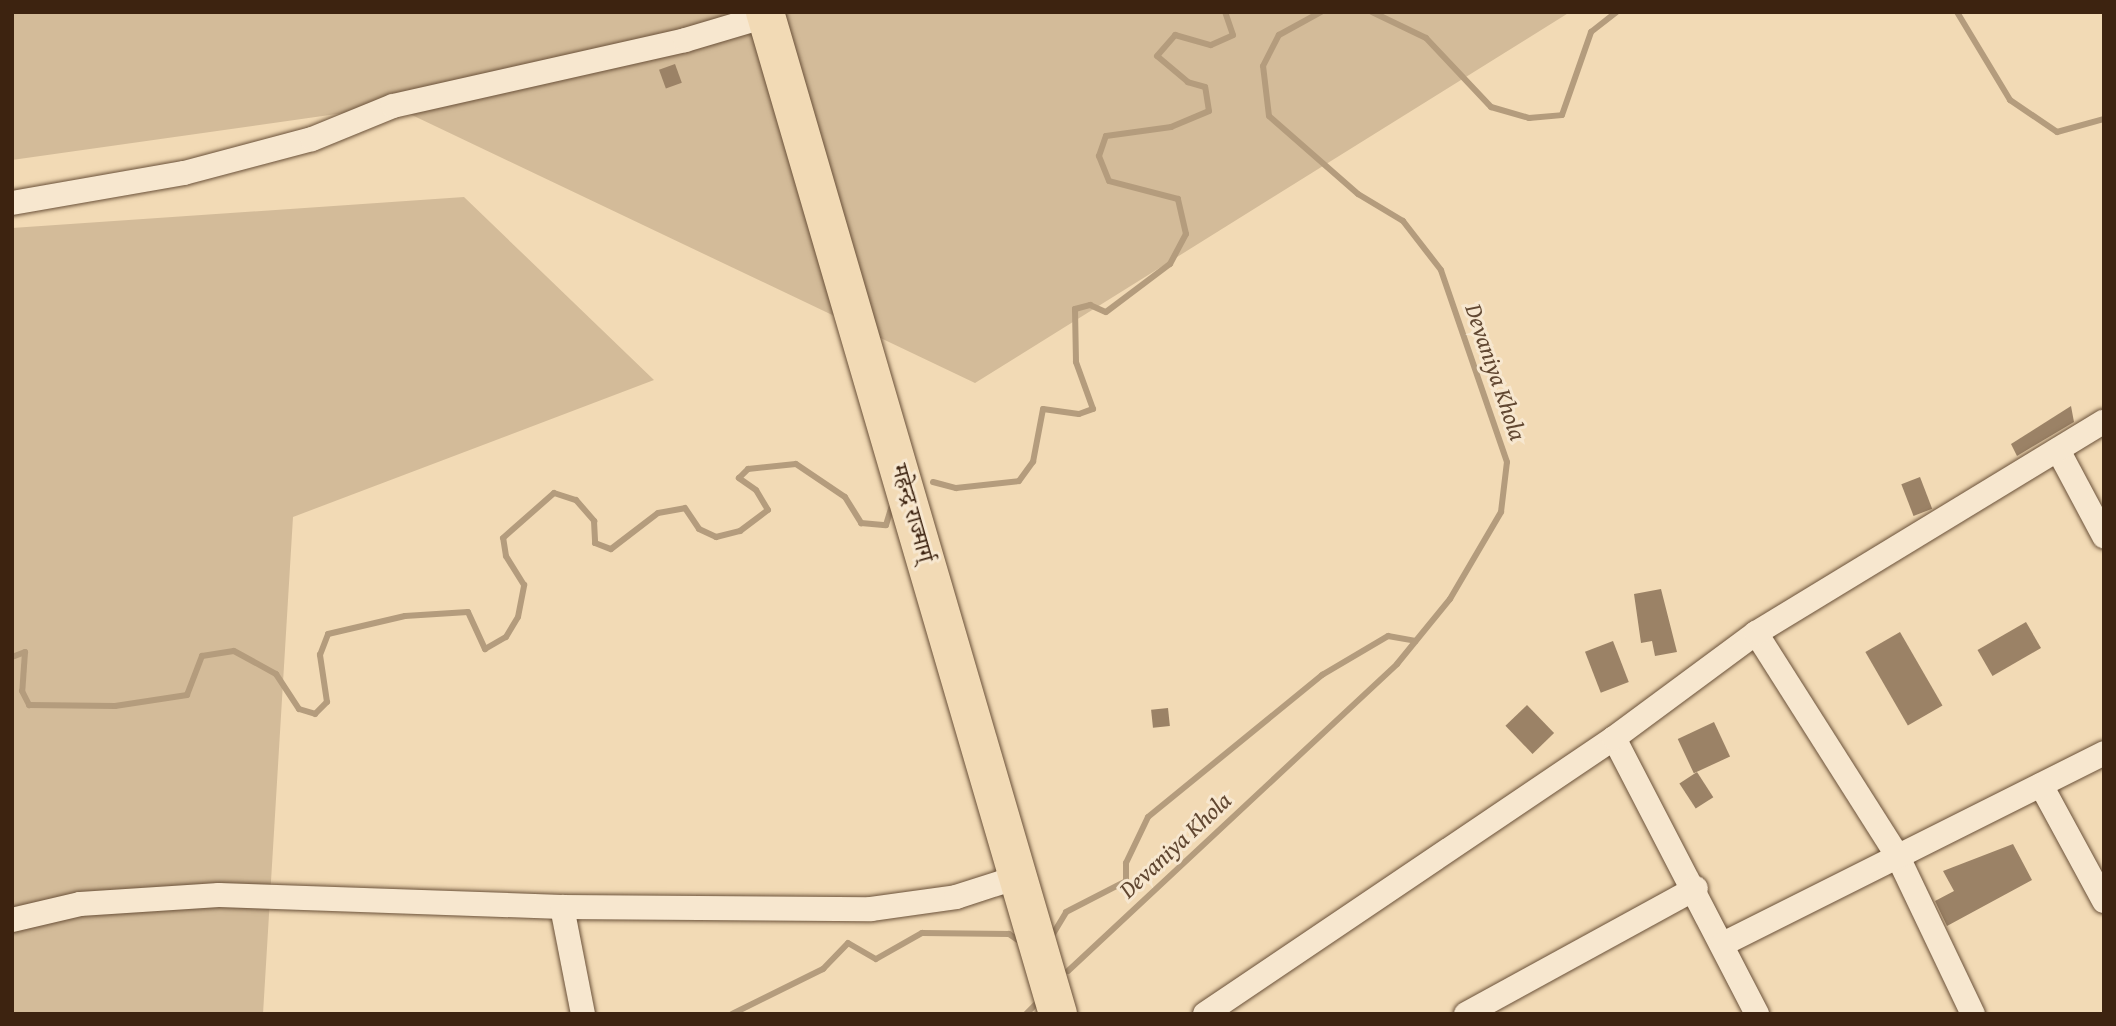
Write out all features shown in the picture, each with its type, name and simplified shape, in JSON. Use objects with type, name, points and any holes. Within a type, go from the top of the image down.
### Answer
[{"type":"highway","name":"महेन्द्र राज्मार्ग्","points":[[766,14],[1058,1014]]},
{"type":"street","points":[[12,203],[184,173],[312,139],[393,106],[685,40],[766,14]]},
{"type":"street","points":[[1205,1014],[1614,738],[1756,633],[2104,421]]},
{"type":"street","points":[[2058,450],[2104,536]]},
{"type":"street","points":[[1756,633],[1898,857],[1973,1014]]},
{"type":"street","points":[[1614,738],[1696,888],[1757,1014]]},
{"type":"street","points":[[1723,944],[2104,753]]},
{"type":"street","points":[[2041,785],[2104,901]]},
{"type":"street","points":[[12,920],[80,904],[219,894],[562,906],[870,909],[956,897],[1018,877]]},
{"type":"street","points":[[1466,1014],[1696,888]]},
{"type":"street","points":[[562,906],[583,1014]]},
{"type":"shaded area","points":[[12,12],[1570,12],[975,383],[393,106],[12,160]]},
{"type":"shaded area","points":[[464,197],[654,380],[293,517],[263,1014],[12,1014],[12,228]]},
{"type":"building","points":[[675,64],[682,83],[666,89],[659,70]]},
{"type":"building","points":[[2071,406],[2074,422],[2017,456],[2011,444]]},
{"type":"building","points":[[1920,477],[1932,509],[1914,516],[1901,484]]},
{"type":"building","points":[[1661,589],[1677,652],[1655,656],[1652,641],[1641,643],[1634,594]]},
{"type":"building","points":[[2026,622],[2041,648],[1993,676],[1978,650]]},
{"type":"building","points":[[1900,632],[1942,706],[1908,726],[1865,652]]},
{"type":"building","points":[[1613,641],[1629,682],[1601,693],[1585,652]]},
{"type":"building","points":[[1527,705],[1554,733],[1533,754],[1505,726]]},
{"type":"building","points":[[1168,708],[1170,726],[1153,728],[1151,710]]},
{"type":"building","points":[[1714,722],[1730,756],[1694,773],[1678,739]]},
{"type":"building","points":[[1697,772],[1713,797],[1696,809],[1679,783]]},
{"type":"building","points":[[2013,844],[2032,880],[1947,926],[1935,901],[1954,891],[1943,871]]},
{"type":"waterway","points":[[933,482],[956,488],[1019,481],[1033,462],[1043,409],[1079,414],[1093,409],[1076,362],[1075,309],[1090,305],[1106,312],[1170,264],[1186,234],[1178,199],[1109,181],[1099,156],[1106,136],[1171,127],[1209,111],[1205,87],[1188,82],[1157,56],[1175,35],[1211,45],[1233,35],[1225,12]]},
{"type":"waterway","name":"Devaniya Khola","points":[[1068,971],[1397,664],[1450,599],[1501,512],[1507,462],[1441,270],[1403,221],[1358,194],[1269,116],[1263,66],[1279,35],[1321,12]]},
{"type":"waterway","name":"Devaniya Khola","points":[[1372,12],[1426,38],[1491,107],[1529,118],[1562,115],[1591,32],[1617,12]]},
{"type":"waterway","name":"Devaniya Khola","points":[[1957,12],[2010,100],[2057,132],[2104,119]]},
{"type":"waterway","points":[[12,657],[25,652],[22,691],[29,705],[115,706],[187,695],[202,656],[234,651],[276,674],[299,709],[315,714],[327,702],[320,655],[328,634],[405,616],[468,612],[485,649],[506,637],[518,617],[524,585],[506,556],[503,538],[554,493],[576,500],[594,521],[595,543],[611,549],[658,513],[685,508],[699,529],[716,537],[740,531],[768,510],[756,490],[739,478],[748,469],[796,464],[845,497],[861,523],[886,525],[893,502]]},
{"type":"waterway","points":[[1050,939],[1066,912],[1126,881],[1126,863],[1148,817],[1322,675],[1388,636],[1416,641]]},
{"type":"waterway","points":[[732,1014],[823,969],[848,943],[876,959],[922,933],[1009,934],[1021,942]]},
{"type":"waterway","name":"Devaniya Khola","points":[[1026,1014],[1040,1000]]}]
